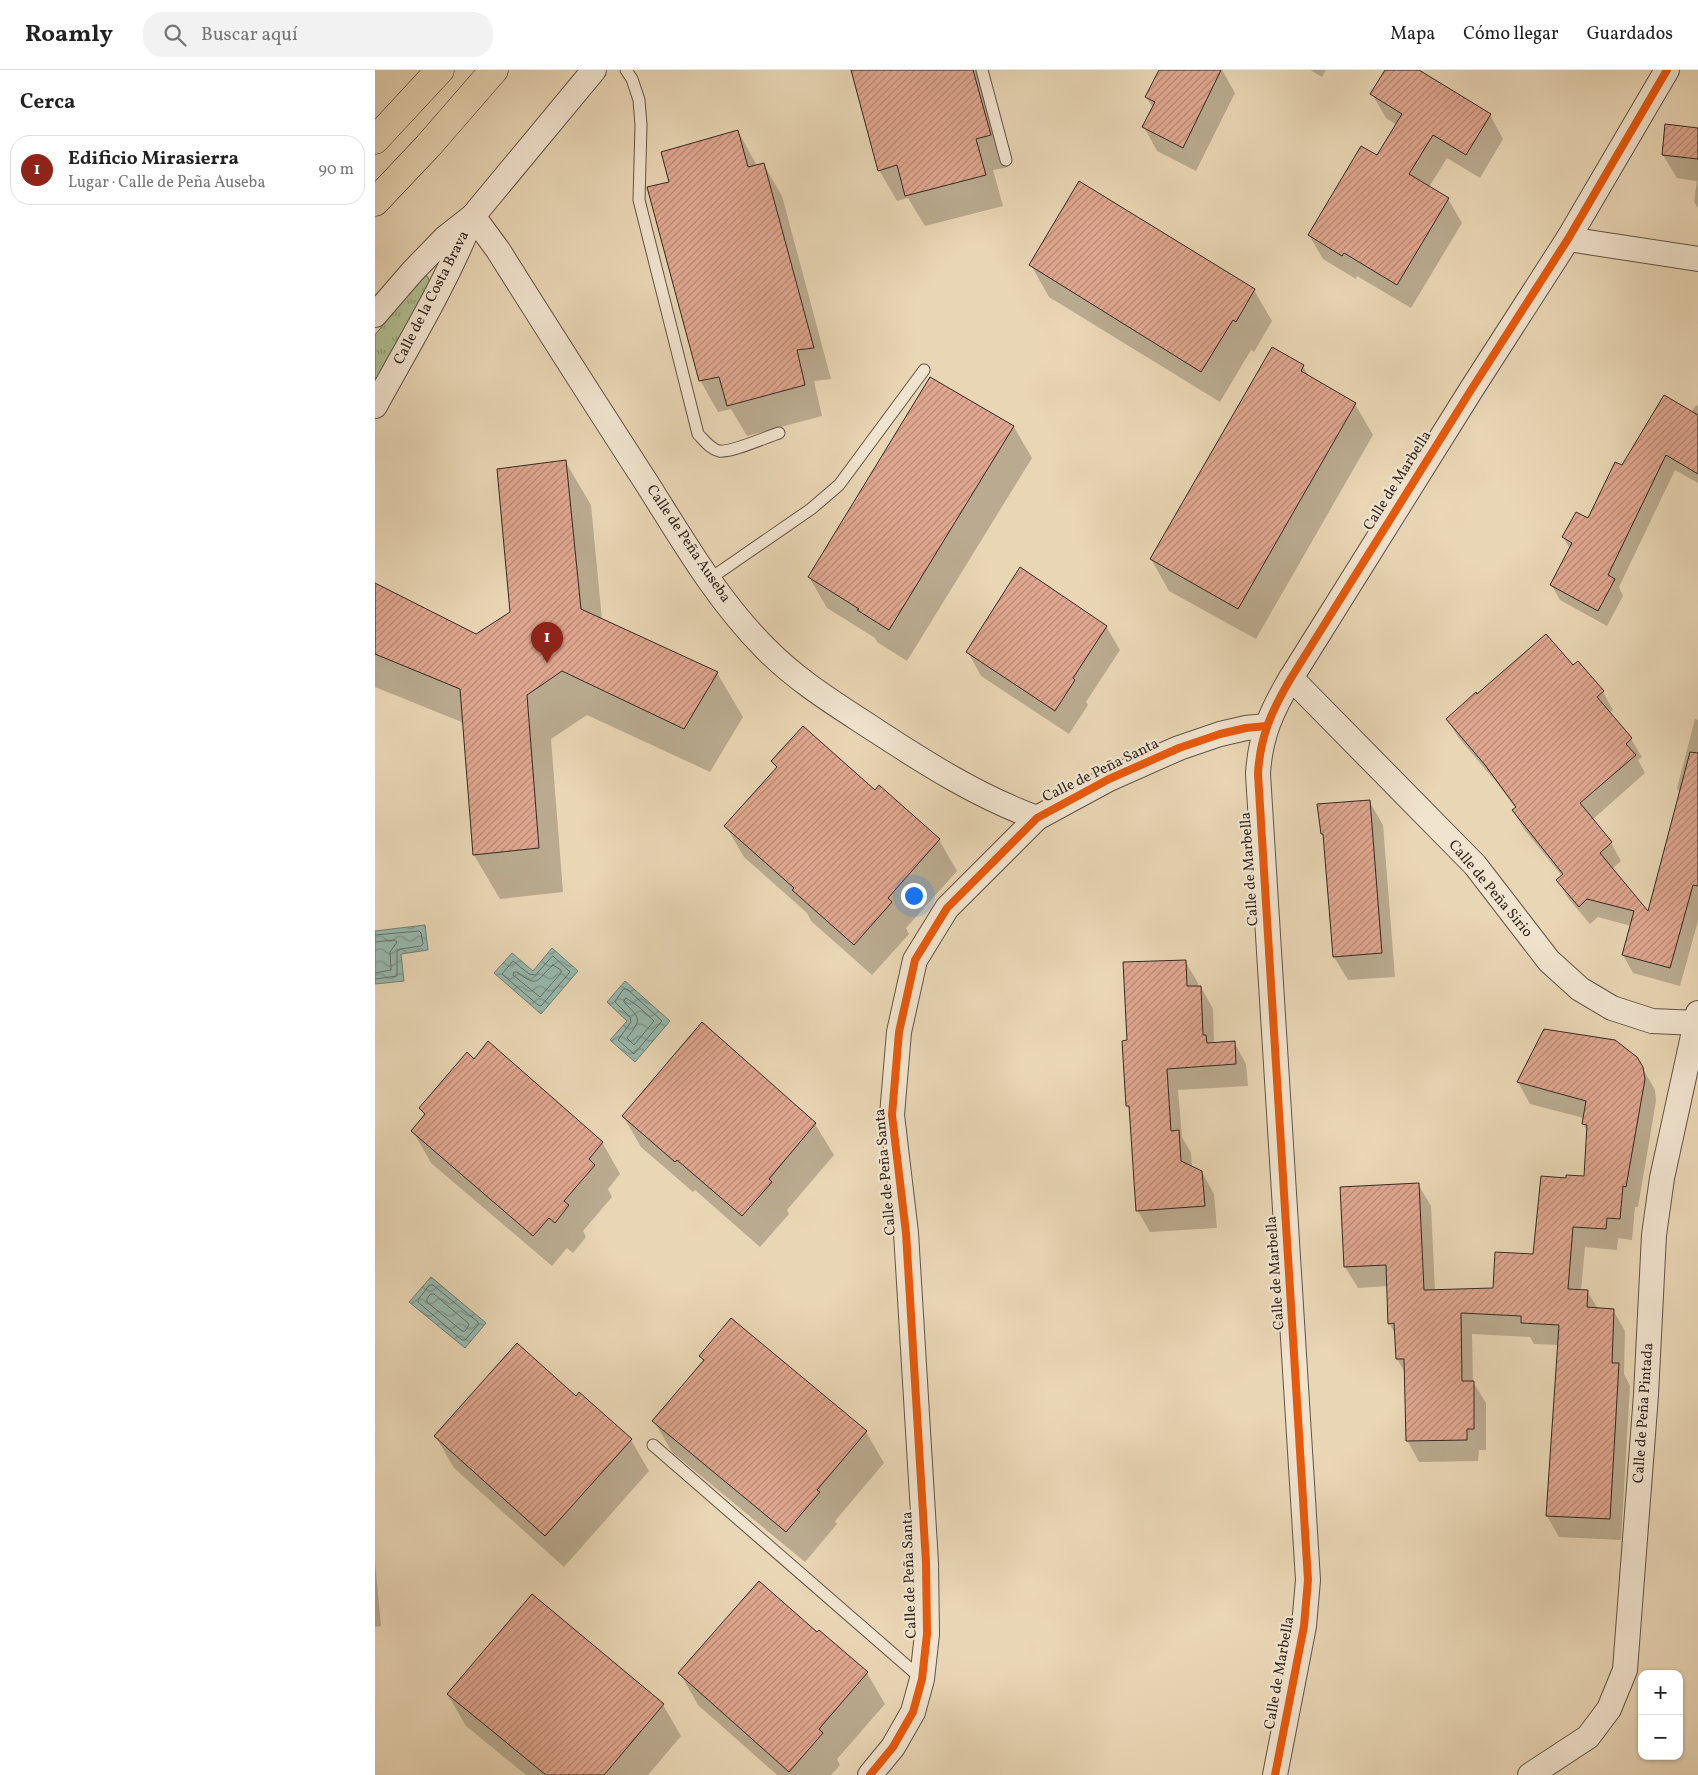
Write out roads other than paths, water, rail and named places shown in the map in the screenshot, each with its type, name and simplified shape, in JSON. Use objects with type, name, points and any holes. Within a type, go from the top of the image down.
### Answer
[{"type":"highway","points":[[375,140],[441,70]]},
{"type":"highway","points":[[375,202],[428,146],[494,70]]},
{"type":"street","name":"Calle de la Costa Brava","points":[[375,315],[445,238],[473,216],[594,70]]},
{"type":"street","name":"Calle de Marbella","points":[[1275,1775],[1304,1626],[1308,1580],[1258,774],[1261,745],[1277,702],[1291,678],[1465,398],[1568,239],[1667,70]]},
{"type":"street","name":"Calle de la Costa Brava","points":[[375,406],[437,293],[462,244],[473,216]]},
{"type":"street","name":"Calle de Peña Auseba","points":[[473,216],[498,250],[708,580],[765,648],[790,671],[839,707],[958,782],[1005,806],[1037,818]]},
{"type":"street","points":[[1568,239],[1698,259]]},
{"type":"street","name":"Calle de Peña Sirio","points":[[1291,678],[1475,865],[1549,960],[1580,989],[1612,1008],[1651,1022],[1697,1020]]},
{"type":"street","name":"Calle de Peña Santa","points":[[870,1775],[893,1747],[913,1712],[922,1679],[927,1634],[926,1563],[906,1233],[892,1115],[899,1032],[915,960],[947,908],[1037,818],[1109,779],[1179,748],[1220,734],[1246,728],[1267,726]]},
{"type":"street","name":"Calle de Peña Pintada","points":[[1531,1775],[1588,1737],[1609,1709],[1625,1670],[1646,1395],[1654,1234],[1662,1178],[1697,1020]]},
{"type":"lane","points":[[626,70],[632,79],[639,100],[641,125],[639,200],[698,434],[718,451],[728,451],[779,433]]},
{"type":"lane","points":[[981,70],[1006,160]]},
{"type":"lane","points":[[708,580],[811,509],[839,485],[923,370]]},
{"type":"lane","points":[[653,1445],[922,1679]]},
{"type":"water","points":[[425,925],[428,950],[401,954],[404,981],[375,984],[375,931]]},
{"type":"water","points":[[552,948],[578,971],[541,1014],[494,973],[512,953],[533,971]]},
{"type":"water","points":[[625,981],[670,1021],[635,1062],[610,1040],[627,1021],[607,1002]]},
{"type":"water","points":[[431,1277],[486,1323],[465,1348],[409,1302]]},
{"type":"place","name":"Edificio Mirasierra","points":[[547,663]]}]
